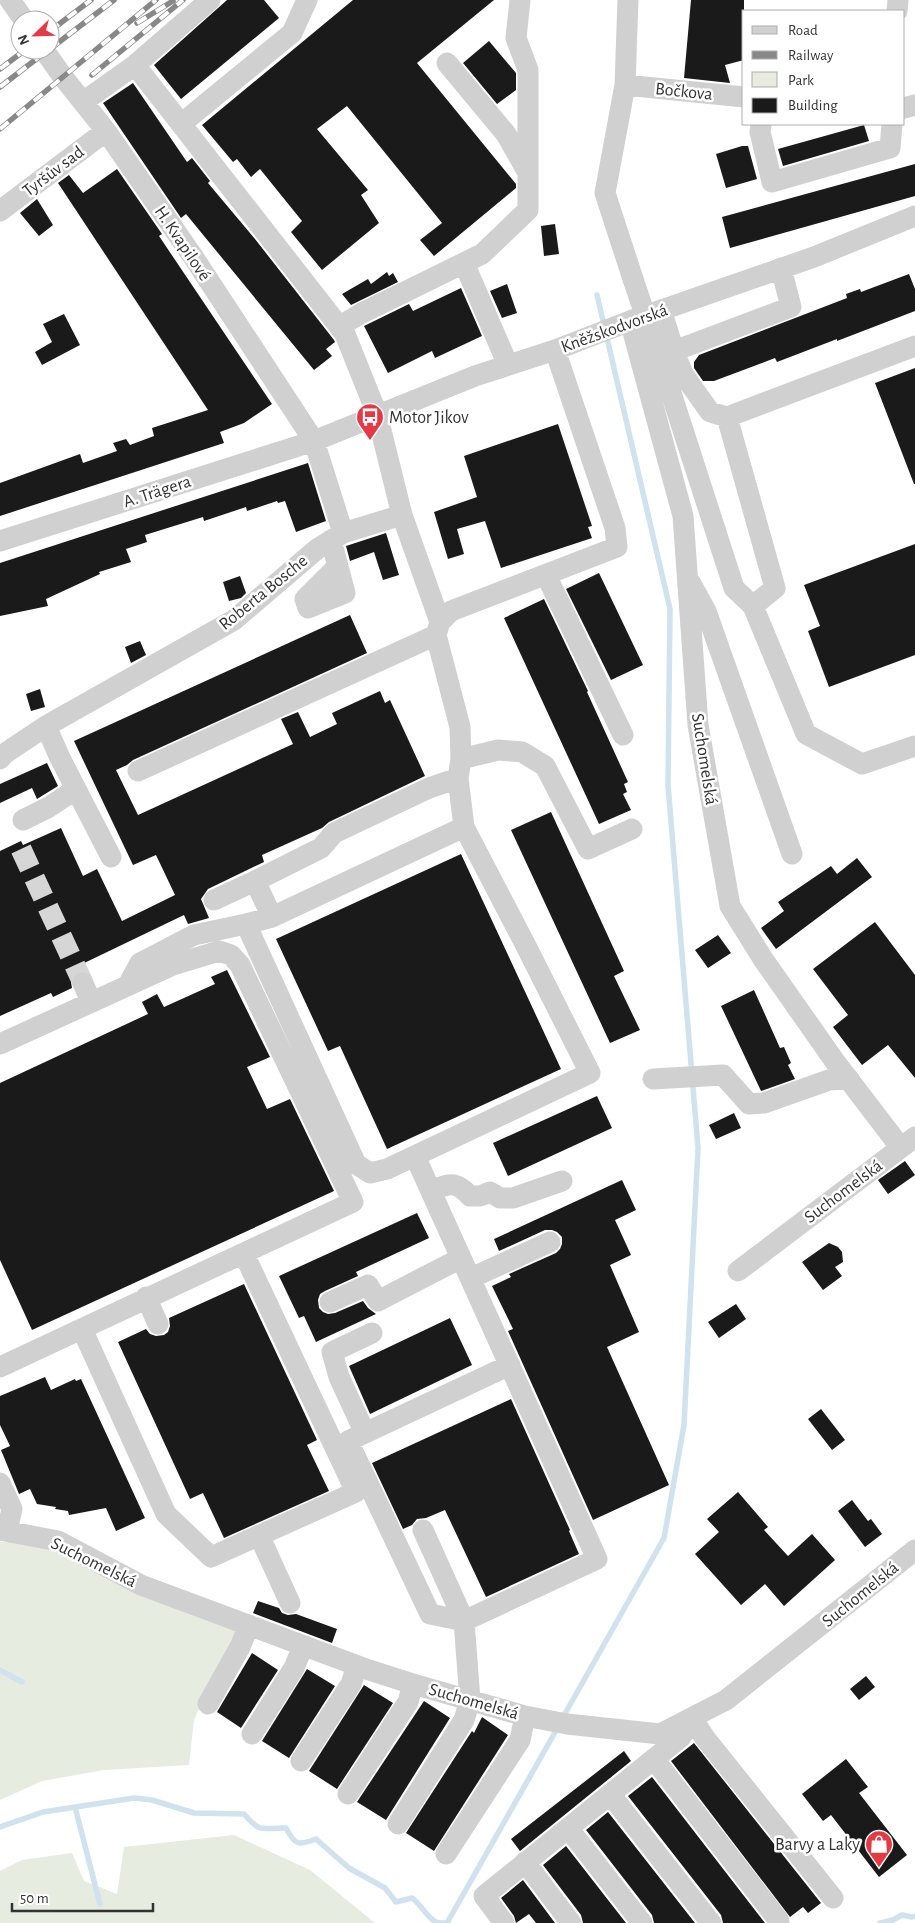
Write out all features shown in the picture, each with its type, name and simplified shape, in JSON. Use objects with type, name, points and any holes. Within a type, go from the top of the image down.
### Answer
[{"type":"street","points":[[83,102],[135,65],[210,0]]},
{"type":"street","points":[[181,124],[292,33],[308,0]]},
{"type":"street","points":[[340,326],[362,313],[482,254],[528,210],[528,70],[516,38],[520,0]]},
{"type":"street","points":[[628,0],[625,85],[605,193],[633,279],[669,359],[683,374],[710,412],[727,418],[915,346]]},
{"type":"street","name":"H. Kvapilové","points":[[52,60],[106,131],[194,258],[314,440]]},
{"type":"street","points":[[447,63],[506,134],[528,173]]},
{"type":"street","points":[[135,65],[345,334],[377,414],[402,515],[438,628],[460,727],[459,769],[464,827],[590,1073],[387,1169],[370,1172],[356,1164],[246,924]]},
{"type":"street","name":"Bočkova","points":[[625,85],[742,97]]},
{"type":"street","points":[[761,125],[760,132],[772,182],[890,148],[892,125]]},
{"type":"street","name":"Tyršův sad","points":[[0,211],[106,131]]},
{"type":"street","name":"Kněžskodvorská","points":[[314,440],[377,414],[508,365],[555,350],[621,324],[781,268],[915,216]]},
{"type":"street","points":[[464,263],[508,365]]},
{"type":"street","points":[[669,359],[791,308],[781,268]]},
{"type":"street","points":[[661,310],[669,359],[734,588],[753,606],[806,734],[862,764],[915,746]]},
{"type":"street","name":"Suchomelská","points":[[621,324],[683,516],[698,725],[730,906],[763,959],[849,1079],[908,1142],[738,1272]]},
{"type":"street","points":[[138,771],[438,628],[451,612],[617,547],[615,528],[555,350]]},
{"type":"street","points":[[727,418],[776,588],[753,606]]},
{"type":"street","points":[[314,440],[337,536],[338,566]]},
{"type":"street","name":"A. Trägera","points":[[0,541],[314,440]]},
{"type":"street","name":"Roberta Bosche","points":[[0,759],[4,754],[46,726],[234,620],[317,549],[337,536],[402,515]]},
{"type":"street","points":[[546,575],[623,735]]},
{"type":"street","points":[[687,578],[706,611],[792,854]]},
{"type":"street","points":[[46,726],[111,857]]},
{"type":"street","points":[[214,900],[322,848],[334,833],[429,788],[459,769],[498,750],[522,752],[544,766],[588,848],[632,828]]},
{"type":"street","points":[[23,820],[50,807],[76,789]]},
{"type":"street","points":[[128,985],[140,963],[194,935],[272,917],[464,827]]},
{"type":"street","points":[[256,881],[272,917]]},
{"type":"street","points":[[0,1044],[87,992],[128,985],[173,964],[219,951],[231,955],[240,965],[353,1202],[244,1254],[146,1297],[0,1367]]},
{"type":"street","points":[[653,1079],[723,1075],[749,1104],[764,1103],[829,1080],[849,1079]]},
{"type":"street","points":[[415,1156],[471,1278],[597,1559],[464,1621],[430,1614],[348,1441],[510,1365]]},
{"type":"street","points":[[431,1190],[450,1184],[460,1185],[470,1196],[480,1196],[490,1192],[500,1198],[513,1198],[562,1181]]},
{"type":"street","points":[[471,1278],[550,1242]]},
{"type":"street","points":[[82,1329],[166,1514],[210,1557],[356,1492],[244,1254]]},
{"type":"street","points":[[330,1302],[368,1285],[378,1301],[461,1258]]},
{"type":"street","points":[[146,1297],[158,1324]]},
{"type":"street","points":[[365,1433],[340,1378],[332,1352],[372,1333]]},
{"type":"street","points":[[0,1483],[12,1509],[4,1531]]},
{"type":"street","points":[[398,1824],[464,1720],[470,1700],[464,1621],[423,1530]]},
{"type":"street","name":"Suchomelská","points":[[4,1531],[58,1541],[141,1585],[357,1666],[413,1684],[525,1716],[558,1722],[660,1734],[726,1700],[915,1550]]},
{"type":"street","points":[[259,1535],[290,1603]]},
{"type":"street","points":[[208,1704],[240,1647],[249,1625]]},
{"type":"street","points":[[252,1734],[294,1668],[303,1646]]},
{"type":"street","points":[[302,1761],[351,1684],[357,1666]]},
{"type":"street","points":[[348,1794],[408,1702],[413,1684]]},
{"type":"street","points":[[446,1854],[520,1740],[525,1716]]},
{"type":"street","points":[[504,1923],[484,1896],[681,1737],[692,1718],[705,1738],[833,1898]]},
{"type":"street","points":[[654,1759],[779,1921]]},
{"type":"street","points":[[610,1794],[712,1923]]},
{"type":"street","points":[[568,1828],[642,1923]]},
{"type":"street","points":[[525,1862],[571,1923]]},
{"type":"green space","points":[[0,1542],[37,1542],[238,1631],[194,1720],[189,1765],[104,1770],[42,1781],[0,1800]]},
{"type":"green space","points":[[234,1835],[310,1870],[375,1923],[0,1923],[0,1871],[22,1860],[72,1853],[84,1881],[117,1894],[124,1847]]},
{"type":"building","points":[[227,0],[264,0],[279,18],[181,99],[154,65]]},
{"type":"building","points":[[353,0],[494,0],[417,63],[516,184],[516,188],[434,256],[420,240],[442,223],[347,106],[317,129],[368,190],[361,195],[379,223],[322,270],[291,232],[302,221],[260,169],[251,177],[237,159],[233,162],[202,125]]},
{"type":"building","points":[[691,0],[744,0],[744,10],[742,10],[742,61],[725,65],[730,83],[684,78]]},
{"type":"building","points":[[489,41],[516,73],[516,90],[497,104],[463,63]]},
{"type":"building","points":[[133,83],[187,162],[192,158],[210,181],[208,183],[255,239],[334,340],[335,342],[326,349],[332,356],[314,370],[186,214],[181,218],[103,103]]},
{"type":"building","points":[[864,125],[869,141],[783,166],[778,149]]},
{"type":"building","points":[[748,146],[757,179],[726,188],[716,154]]},
{"type":"building","points":[[915,164],[915,196],[730,248],[722,217]]},
{"type":"building","points":[[117,169],[162,234],[159,236],[272,404],[244,423],[220,432],[224,443],[0,516],[0,483],[80,454],[83,463],[117,451],[113,443],[126,439],[130,445],[154,436],[152,428],[208,410],[58,183],[69,175],[83,193]]},
{"type":"building","points":[[37,199],[53,225],[39,236],[20,213]]},
{"type":"building","points":[[555,224],[559,254],[544,256],[541,226]]},
{"type":"building","points":[[387,272],[389,276],[393,273],[398,282],[351,305],[342,294],[368,279],[371,284]]},
{"type":"building","points":[[909,274],[915,289],[915,311],[777,362],[775,358],[714,381],[703,381],[694,368],[694,362],[699,355],[847,298],[846,294],[860,289],[861,292]]},
{"type":"building","points":[[507,284],[517,313],[502,318],[490,291]]},
{"type":"building","points":[[461,288],[482,336],[435,358],[432,351],[388,373],[364,326],[409,304],[413,311]]},
{"type":"building","points":[[64,314],[80,345],[42,365],[35,352],[52,342],[43,324]]},
{"type":"building","points":[[915,368],[915,484],[914,484],[875,383]]},
{"type":"building","points":[[558,424],[592,526],[588,527],[592,538],[501,568],[485,521],[457,529],[464,554],[448,559],[434,512],[477,497],[464,456]]},
{"type":"building","points":[[308,463],[326,521],[296,532],[285,501],[278,503],[277,501],[247,511],[246,507],[204,521],[203,517],[145,535],[147,542],[126,549],[131,562],[99,572],[100,574],[46,599],[48,606],[0,616],[0,563]]},
{"type":"building","points":[[386,533],[399,575],[383,580],[374,552],[350,561],[346,546]]},
{"type":"building","points":[[915,544],[915,655],[829,687],[808,631],[820,626],[804,585]]},
{"type":"building","points":[[599,573],[643,665],[611,680],[566,589]]},
{"type":"building","points":[[240,576],[246,593],[241,598],[229,601],[223,582]]},
{"type":"building","points":[[544,599],[588,691],[628,782],[624,784],[627,792],[623,794],[631,810],[599,824],[504,618]]},
{"type":"building","points":[[350,615],[367,653],[133,760],[116,770],[138,815],[293,744],[281,719],[298,712],[310,737],[337,724],[332,713],[380,691],[385,703],[390,700],[425,776],[329,822],[322,828],[262,855],[264,862],[208,889],[201,899],[209,918],[188,924],[184,915],[78,966],[81,971],[73,976],[72,988],[53,997],[51,993],[0,1016],[0,851],[21,841],[23,845],[61,828],[83,876],[97,869],[122,921],[175,895],[156,855],[133,865],[74,741]]},
{"type":"building","points":[[140,641],[146,655],[131,663],[125,647]]},
{"type":"building","points":[[40,689],[45,707],[31,711],[26,694]]},
{"type":"building","points":[[47,763],[58,786],[37,799],[32,788],[0,803],[0,784]]},
{"type":"building","points":[[551,812],[624,971],[614,976],[640,1030],[610,1043],[511,830]]},
{"type":"building","points":[[461,854],[561,1069],[387,1149],[340,1046],[328,1051],[276,939]]},
{"type":"building","points":[[857,858],[872,877],[776,949],[761,928],[784,911],[778,902],[831,866],[837,874]]},
{"type":"building","points":[[875,922],[915,975],[915,1078],[888,1045],[862,1065],[833,1027],[848,1015],[813,969]]},
{"type":"building","points":[[718,935],[731,953],[708,968],[695,950]]},
{"type":"building","points":[[227,970],[270,1057],[247,1067],[267,1109],[290,1099],[334,1191],[32,1330],[0,1260],[0,1083],[148,1014],[142,1002],[157,994],[164,1007],[215,984],[211,977]]},
{"type":"building","points":[[754,990],[780,1048],[784,1047],[791,1063],[788,1065],[795,1079],[761,1091],[721,1006]]},
{"type":"building","points":[[597,1096],[612,1128],[508,1176],[493,1143]]},
{"type":"building","points":[[734,1113],[741,1128],[716,1139],[709,1125]]},
{"type":"building","points":[[905,1161],[915,1175],[888,1194],[878,1180]]},
{"type":"building","points":[[622,1180],[636,1210],[615,1220],[631,1255],[610,1265],[639,1332],[607,1347],[669,1485],[593,1520],[508,1331],[513,1329],[492,1286],[511,1277],[509,1274],[556,1253],[562,1244],[562,1237],[557,1232],[545,1230],[499,1251],[494,1239]]},
{"type":"building","points":[[417,1213],[429,1238],[356,1272],[358,1276],[320,1294],[318,1300],[319,1308],[328,1314],[363,1301],[376,1314],[316,1342],[304,1316],[299,1318],[279,1276]]},
{"type":"building","points":[[829,1243],[838,1247],[842,1252],[843,1262],[835,1267],[842,1276],[823,1290],[802,1262]]},
{"type":"building","points":[[244,1284],[317,1440],[307,1445],[329,1491],[224,1538],[203,1493],[190,1499],[118,1342],[146,1329],[150,1334],[156,1336],[164,1335],[168,1332],[170,1326],[169,1318]]},
{"type":"building","points":[[736,1304],[746,1319],[719,1338],[708,1322]]},
{"type":"building","points":[[450,1318],[472,1365],[370,1414],[349,1366]]},
{"type":"building","points":[[45,1377],[51,1390],[75,1379],[76,1381],[81,1379],[145,1518],[116,1531],[106,1508],[69,1515],[68,1511],[37,1504],[30,1489],[19,1494],[1,1450],[10,1446],[0,1425],[0,1396]]},
{"type":"building","points":[[511,1399],[579,1554],[486,1597],[445,1510],[426,1518],[417,1519],[412,1525],[403,1529],[372,1463]]},
{"type":"building","points":[[821,1409],[845,1440],[832,1450],[808,1419]]},
{"type":"building","points":[[738,1492],[768,1527],[764,1530],[788,1556],[812,1534],[835,1560],[784,1606],[765,1584],[741,1605],[695,1554],[719,1532],[707,1519]]},
{"type":"building","points":[[852,1500],[868,1521],[871,1519],[882,1534],[865,1547],[838,1511]]},
{"type":"building","points":[[258,1601],[279,1608],[282,1613],[288,1615],[296,1614],[337,1629],[332,1643],[253,1613]]},
{"type":"building","points":[[252,1653],[278,1670],[241,1728],[217,1712]]},
{"type":"building","points":[[307,1669],[335,1686],[289,1758],[262,1741]]},
{"type":"building","points":[[866,1676],[875,1687],[859,1700],[850,1689]]},
{"type":"building","points":[[364,1685],[393,1703],[337,1789],[309,1771]]},
{"type":"building","points":[[424,1701],[450,1718],[386,1820],[357,1802]]},
{"type":"building","points":[[482,1717],[508,1735],[434,1851],[406,1833],[472,1731],[474,1733]]},
{"type":"building","points":[[694,1743],[821,1903],[808,1913],[803,1907],[790,1917],[671,1761]]},
{"type":"building","points":[[624,1751],[631,1761],[520,1851],[511,1839]]},
{"type":"building","points":[[846,1759],[868,1787],[859,1793],[907,1855],[879,1877],[831,1815],[823,1821],[802,1794]]},
{"type":"building","points":[[652,1777],[765,1923],[723,1923],[721,1915],[628,1796]]},
{"type":"building","points":[[608,1812],[695,1923],[654,1923],[652,1915],[586,1830]]},
{"type":"building","points":[[566,1846],[626,1923],[583,1923],[581,1915],[543,1865]]},
{"type":"building","points":[[523,1880],[555,1923],[536,1923],[529,1914],[516,1923],[514,1916],[501,1898]]},
{"type":"waterway","points":[[562,1719],[664,1538],[684,1425],[698,1148],[668,785],[670,609],[597,295]]},
{"type":"waterway","points":[[0,1670],[22,1682]]},
{"type":"waterway","points":[[447,1923],[558,1727]]},
{"type":"waterway","points":[[0,1827],[43,1812],[134,1798],[152,1800],[194,1813],[244,1814],[259,1827],[267,1829],[286,1828],[295,1841],[305,1843],[316,1839],[349,1868],[385,1888],[396,1902],[412,1898],[432,1920],[448,1923]]},
{"type":"waterway","points":[[75,1807],[100,1904]]},
{"type":"waterway","points":[[880,1923],[893,1920],[902,1915],[915,1916]]},
{"type":"tunnel","points":[[21,849],[83,983]]},
{"type":"railway","points":[[60,23],[91,0]]},
{"type":"railway","points":[[60,41],[114,0]]},
{"type":"railway","points":[[0,129],[156,0]]},
{"type":"railway","points":[[92,75],[183,0]]},
{"type":"railway","points":[[137,23],[173,1]]},
{"type":"railway","points":[[0,69],[12,60]]},
{"type":"railway","points":[[0,87],[35,60]]},
{"type":"place","name":"Motor Jikov","points":[[370,441]]},
{"type":"place","name":"Barvy a Laky","points":[[879,1868]]}]
